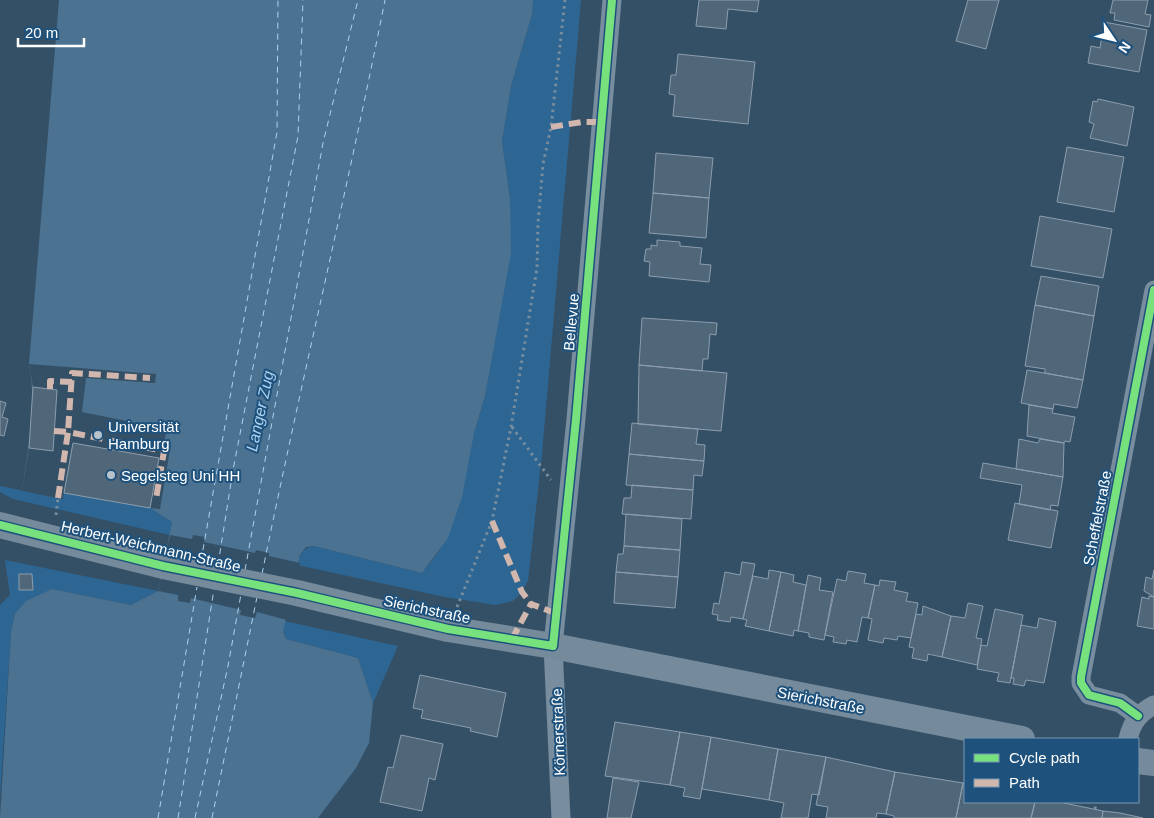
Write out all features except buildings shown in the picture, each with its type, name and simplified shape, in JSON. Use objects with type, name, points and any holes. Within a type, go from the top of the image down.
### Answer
[{"type":"main road","name":"Herbert-Weichmann-Straße","points":[[0,525],[163,566],[297,593]]},
{"type":"main road","name":"Sierichstraße","points":[[297,593],[448,629],[553,646],[1017,738]]},
{"type":"main road","points":[[1139,761],[1154,763]]},
{"type":"street","name":"Bellevue","points":[[553,646],[612,0]]},
{"type":"street","name":"Scheffelstraße","points":[[1138,716],[1120,703],[1089,694],[1082,683],[1082,677],[1154,290]]},
{"type":"street","name":"Körnerstraße","points":[[553,646],[561,818]]},
{"type":"street","points":[[1128,738],[1132,724],[1138,716],[1154,705]]},
{"type":"path","points":[[448,629],[492,521],[511,427],[537,268],[538,223],[543,164],[554,98],[565,0]]},
{"type":"path","points":[[511,427],[547,478],[557,484],[569,487]]},
{"type":"path","points":[[1094,809],[1096,803]]},
{"type":"shaded area","points":[[533,0],[581,0],[542,454],[528,581],[513,601],[496,605],[445,597],[297,565],[303,552],[307,548],[314,546],[422,573],[439,551],[485,396],[495,338],[510,199],[502,141],[511,86],[532,14]]},
{"type":"shaded area","points":[[0,486],[63,499],[64,493],[150,508],[172,522],[170,535],[13,499],[0,492]]},
{"type":"shaded area","points":[[5,560],[158,591],[131,605],[52,589],[15,614],[11,632],[0,798],[0,605],[10,595]]},
{"type":"shaded area","points":[[284,621],[398,646],[373,703],[358,658],[286,639],[283,632]]},
{"type":"water","name":"Langer Zug","points":[[59,0],[533,0],[532,14],[511,86],[502,141],[510,199],[511,253],[485,396],[474,433],[462,497],[448,538],[422,573],[314,546],[306,547],[300,555],[283,632],[286,639],[358,658],[373,703],[369,743],[356,768],[318,818],[0,818],[11,632],[15,614],[26,601],[52,589],[131,605],[158,591],[172,522],[150,508],[158,458],[73,443],[62,499],[22,491],[31,428],[32,396],[29,364]]},
{"type":"pier","name":"Universität Hamburg","points":[[29,364],[156,374],[155,383],[86,378],[82,412],[167,429],[164,442],[171,444],[160,509],[150,508],[158,458],[73,443],[62,499],[22,491],[29,448],[33,387]]},
{"type":"pier","points":[[170,535],[192,539],[193,535],[205,537],[204,542],[255,553],[256,550],[269,553],[269,556],[300,563],[287,620],[257,612],[255,618],[240,615],[241,610],[191,598],[190,603],[178,601],[178,595],[158,591]]},
{"type":"ferry route","points":[[201,561],[277,132],[278,0]]},
{"type":"ferry route","points":[[218,565],[233,470],[298,136],[303,0]]},
{"type":"ferry route","points":[[245,570],[323,143],[358,0]]},
{"type":"ferry route","points":[[262,574],[385,0]]},
{"type":"ferry route","points":[[158,818],[197,587]]},
{"type":"ferry route","points":[[178,818],[214,589]]},
{"type":"ferry route","points":[[195,818],[228,666],[241,594]]},
{"type":"ferry route","points":[[212,818],[257,597]]},
{"type":"marked path","points":[[551,127],[582,122],[602,122]]},
{"type":"marked path","points":[[54,431],[68,432],[72,373],[150,378]]},
{"type":"marked path","points":[[50,389],[50,381],[72,382]]},
{"type":"marked path","points":[[58,498],[68,432],[164,451],[156,499]]},
{"type":"marked path","points":[[492,521],[522,592],[531,604]]},
{"type":"marked path","points":[[512,639],[531,604],[555,613]]},
{"type":"cycle path","points":[[0,525],[163,566],[297,593],[448,629],[553,646],[576,419],[612,0]]},
{"type":"cycle path","points":[[1138,716],[1120,703],[1089,695],[1081,683],[1081,677],[1154,290]]},
{"type":"place","name":"Universität Hamburg","points":[[98,435]]},
{"type":"place","name":"Segelsteg Uni HH","points":[[111,475]]}]
